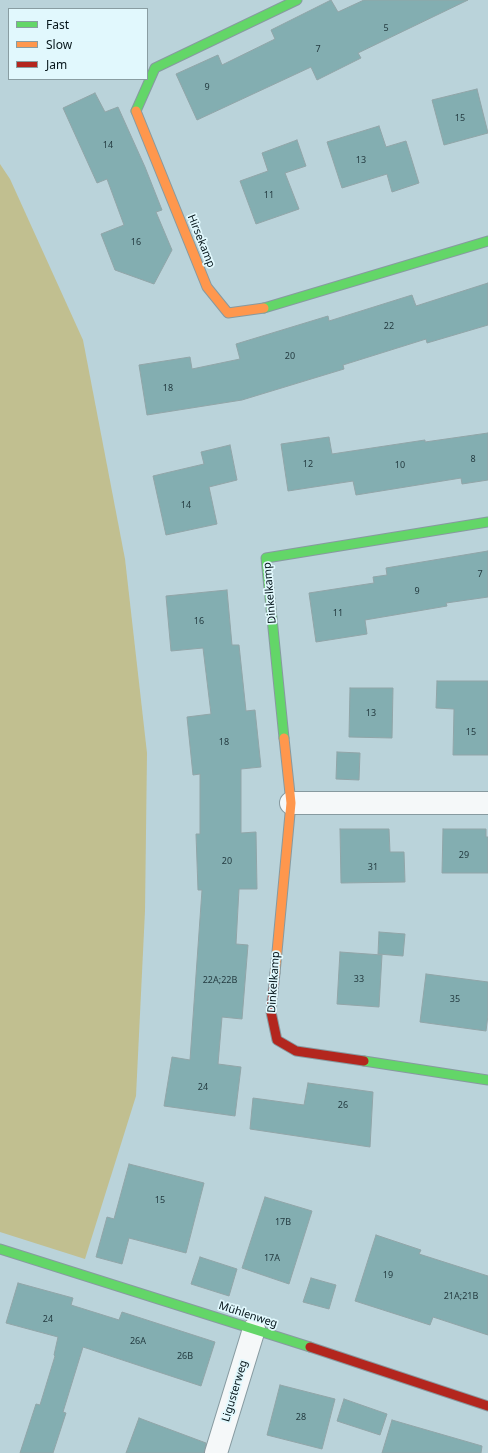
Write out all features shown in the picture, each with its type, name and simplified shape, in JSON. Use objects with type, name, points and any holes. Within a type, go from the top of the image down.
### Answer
[{"type":"street","name":"Hirsekamp","points":[[297,0],[155,68],[136,111],[207,287],[228,313],[259,310],[488,241]]},
{"type":"street","name":"Dinkelkamp","points":[[488,522],[266,558],[291,803],[270,1012],[276,1040],[296,1051],[488,1080]]},
{"type":"street","points":[[291,803],[488,803]]},
{"type":"street","name":"Mühlenweg","points":[[0,1249],[254,1329],[488,1406]]},
{"type":"street","name":"Ligusterweg","points":[[216,1453],[254,1329]]},
{"type":"shaded area","points":[[0,164],[10,179],[83,340],[125,559],[147,753],[145,911],[136,1096],[85,1259],[0,1232]]},
{"type":"building","points":[[331,0],[338,12],[364,0],[468,0],[358,53],[361,58],[317,80],[311,67],[197,120],[176,74],[218,55],[222,65],[275,39],[271,30]]},
{"type":"building","points":[[477,89],[488,133],[444,145],[432,100]]},
{"type":"building","points":[[95,93],[105,112],[118,107],[145,167],[162,210],[156,212],[172,250],[154,284],[115,270],[101,234],[124,225],[107,179],[97,183],[63,108]]},
{"type":"building","points":[[379,126],[386,147],[406,141],[419,183],[392,192],[387,174],[342,188],[327,142]]},
{"type":"building","points":[[297,140],[306,166],[285,173],[299,209],[256,224],[240,181],[268,171],[262,153]]},
{"type":"building","points":[[488,283],[488,325],[427,343],[426,339],[343,365],[344,369],[242,400],[147,415],[139,365],[190,357],[192,369],[240,359],[236,344],[328,316],[329,321],[412,295],[416,306]]},
{"type":"building","points":[[488,433],[488,480],[462,484],[461,478],[356,495],[353,481],[288,491],[281,444],[329,437],[332,454],[425,440],[425,442]]},
{"type":"building","points":[[230,445],[237,480],[209,487],[217,524],[166,535],[153,476],[204,464],[201,452]]},
{"type":"building","points":[[488,551],[488,597],[446,603],[447,606],[365,620],[367,634],[316,642],[309,593],[374,583],[373,577],[387,575],[386,568]]},
{"type":"building","points":[[227,590],[232,645],[239,645],[246,711],[255,710],[261,767],[241,769],[241,833],[256,832],[257,889],[239,889],[236,944],[248,945],[242,1019],[222,1017],[218,1064],[241,1067],[235,1116],[164,1106],[172,1057],[190,1060],[202,890],[198,890],[196,834],[200,834],[200,774],[193,775],[187,717],[211,714],[203,648],[171,651],[166,596]]},
{"type":"building","points":[[437,681],[488,681],[488,755],[453,755],[454,709],[436,708]]},
{"type":"building","points":[[350,688],[393,688],[392,738],[349,737]]},
{"type":"building","points":[[337,752],[360,753],[359,780],[336,779]]},
{"type":"building","points":[[340,829],[389,829],[390,852],[404,852],[405,882],[341,883]]},
{"type":"building","points":[[443,829],[486,829],[486,837],[488,837],[488,873],[442,873]]},
{"type":"building","points":[[379,932],[405,934],[403,956],[378,954]]},
{"type":"building","points":[[340,952],[382,955],[379,1007],[337,1004]]},
{"type":"building","points":[[426,974],[488,982],[488,1015],[486,1031],[420,1022]]},
{"type":"building","points":[[308,1083],[373,1092],[370,1147],[250,1129],[253,1098],[304,1105]]},
{"type":"building","points":[[129,1164],[204,1183],[186,1253],[129,1238],[122,1264],[96,1257],[107,1217],[114,1219]]},
{"type":"building","points":[[265,1197],[312,1211],[289,1284],[242,1268]]},
{"type":"building","points":[[376,1235],[421,1250],[419,1254],[488,1276],[488,1335],[433,1317],[430,1325],[355,1301]]},
{"type":"building","points":[[200,1257],[237,1269],[229,1296],[191,1284]]},
{"type":"building","points":[[311,1278],[336,1285],[329,1309],[303,1302]]},
{"type":"building","points":[[18,1283],[73,1298],[71,1305],[119,1320],[122,1312],[215,1342],[201,1386],[83,1347],[63,1412],[66,1413],[53,1453],[20,1453],[36,1404],[40,1405],[55,1356],[58,1337],[6,1323]]},
{"type":"building","points":[[280,1385],[335,1399],[322,1449],[267,1435]]},
{"type":"building","points":[[344,1399],[387,1414],[380,1435],[337,1421]]},
{"type":"building","points":[[139,1418],[206,1443],[204,1453],[126,1453]]},
{"type":"building","points":[[392,1420],[482,1446],[481,1453],[382,1453]]},
{"type":"traffic: fast","points":[[136,111],[155,68],[297,0]]},
{"type":"traffic: fast","points":[[264,308],[488,241]]},
{"type":"traffic: fast","points":[[284,738],[266,558],[488,522]]},
{"type":"traffic: fast","points":[[364,1061],[488,1080]]},
{"type":"traffic: fast","points":[[0,1249],[310,1347]]},
{"type":"traffic: slow","points":[[136,111],[207,287],[228,313],[264,308]]},
{"type":"traffic: slow","points":[[275,973],[291,803],[284,738]]},
{"type":"traffic: jam","points":[[275,973],[271,1012],[277,1040],[296,1051],[364,1061]]},
{"type":"traffic: jam","points":[[310,1347],[488,1406]]}]
